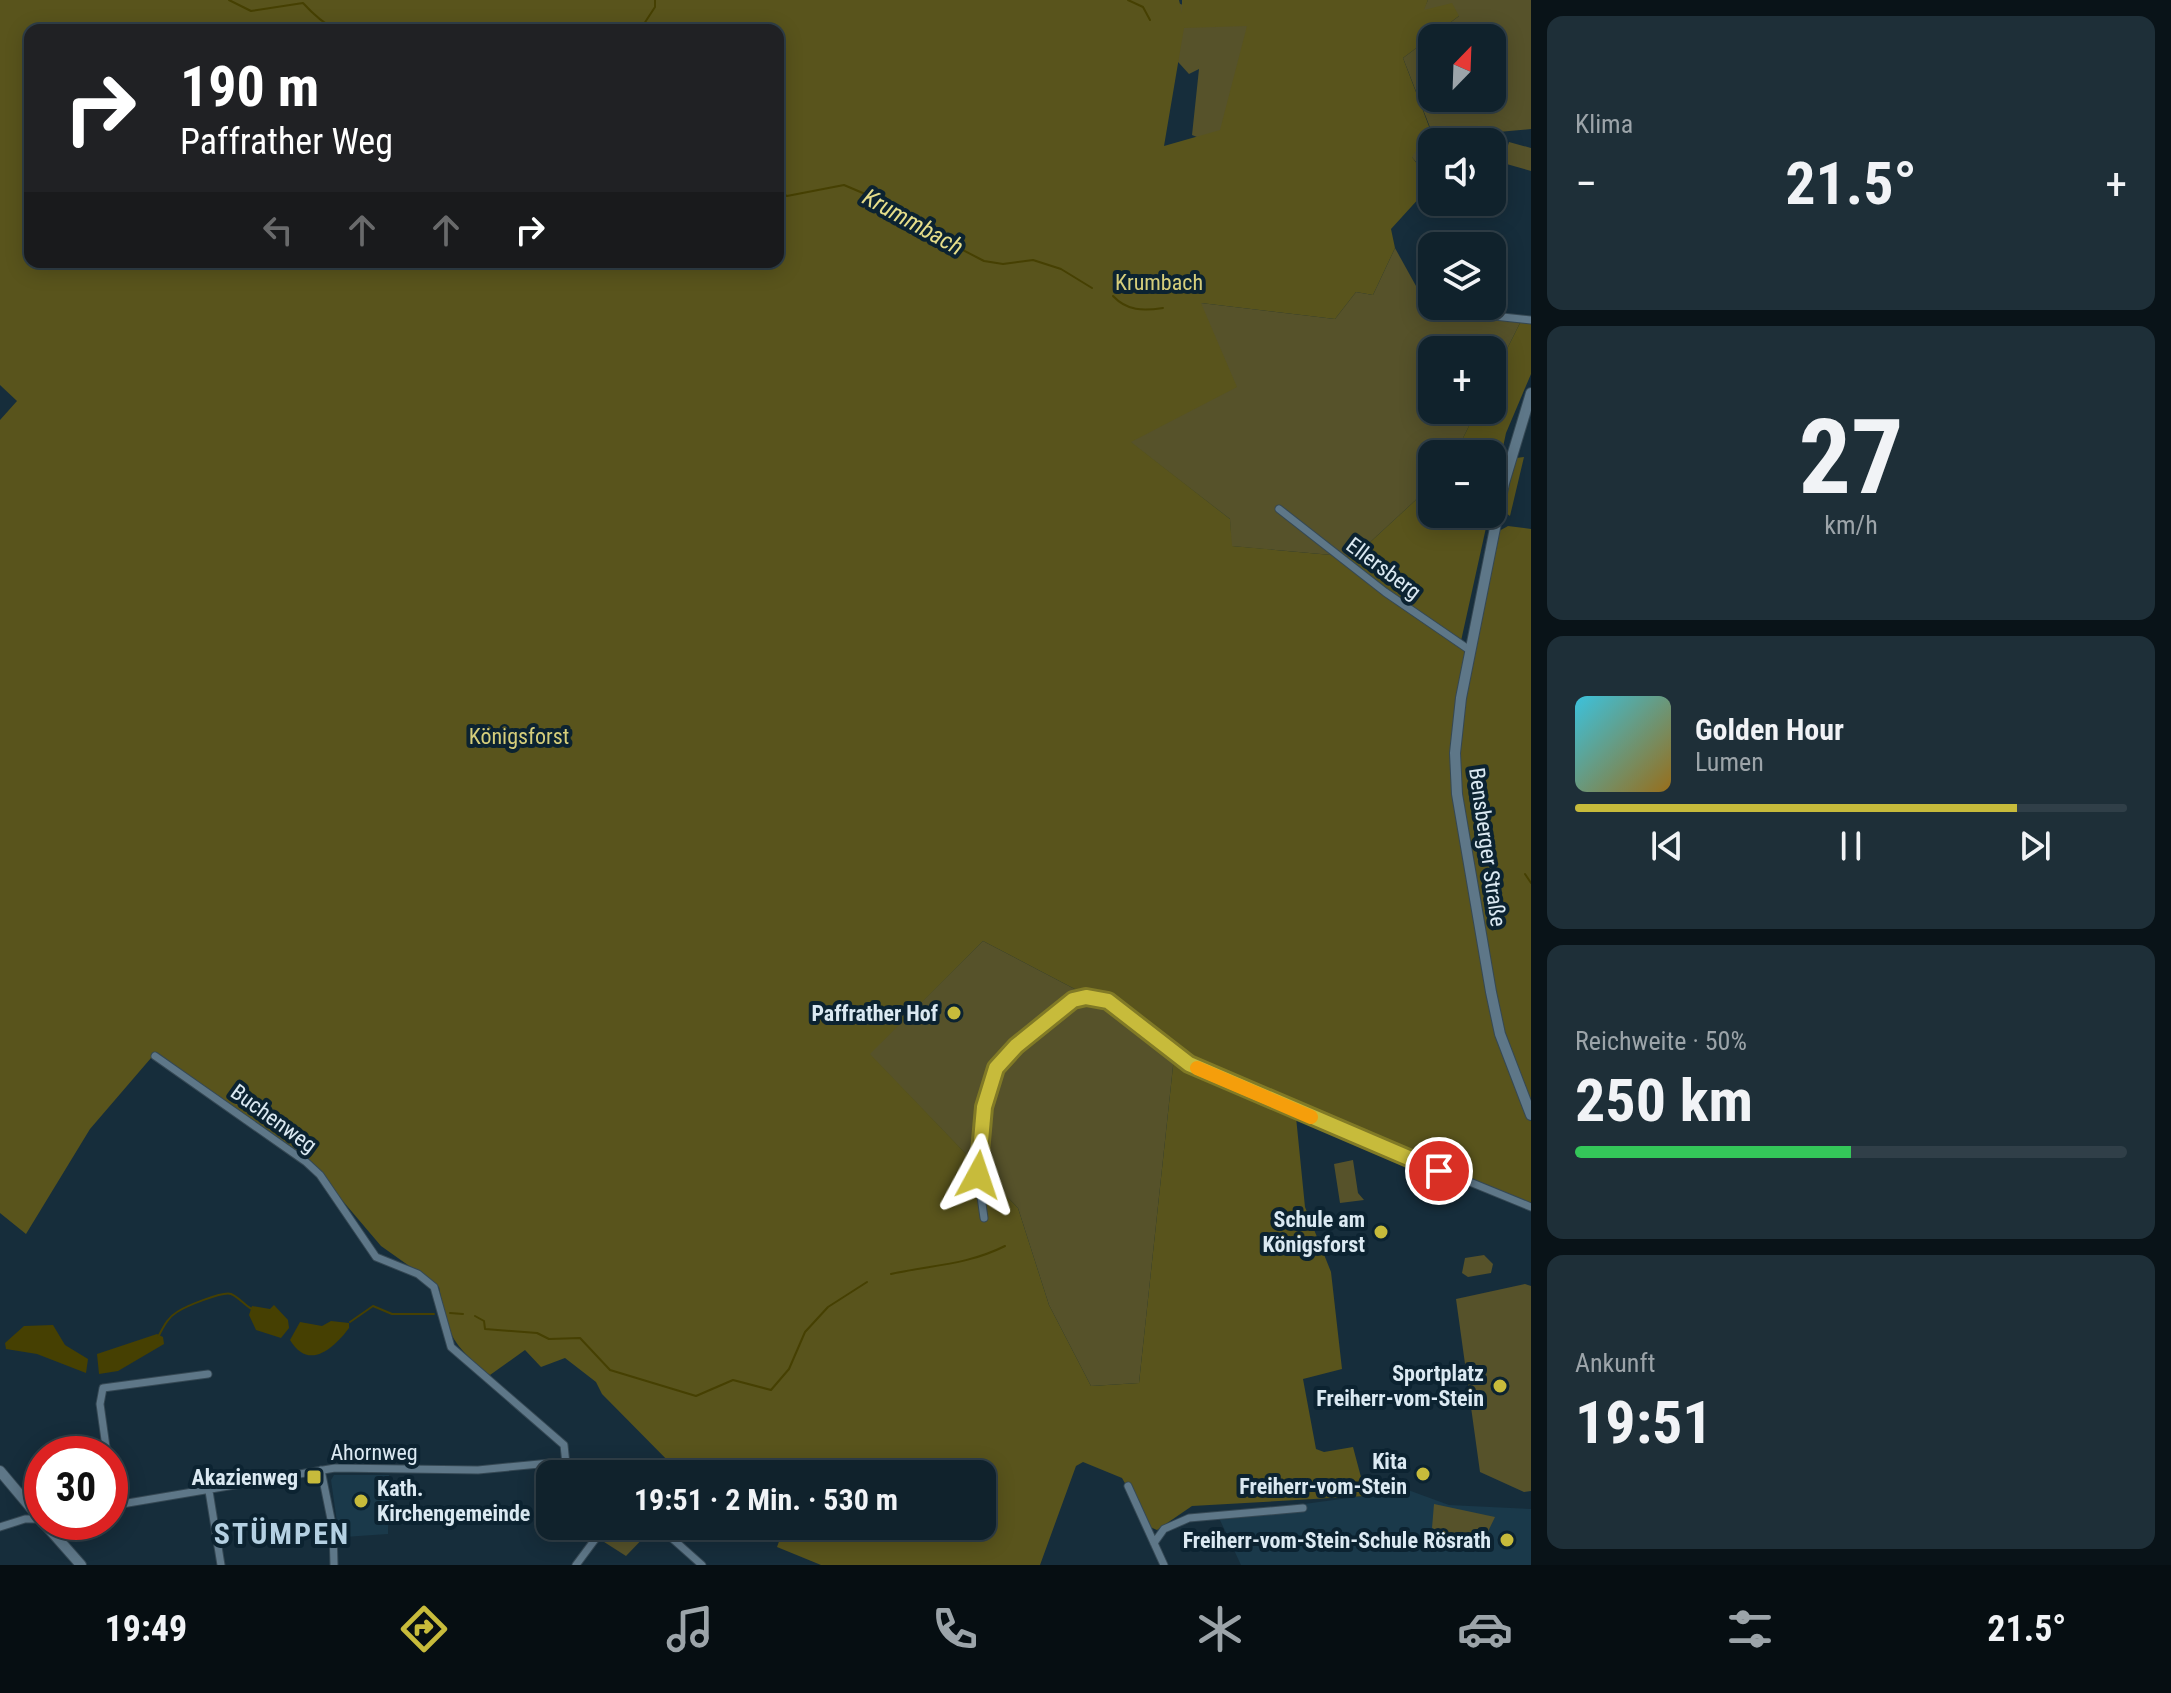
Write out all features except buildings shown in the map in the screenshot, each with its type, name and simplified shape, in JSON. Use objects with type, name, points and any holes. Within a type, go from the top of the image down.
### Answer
[{"type":"main road","name":"Bensberger Straße","points":[[1531,393],[1504,483],[1457,727],[1457,794],[1500,1034],[1531,1115]]},
{"type":"main road","points":[[0,1471],[24,1499]]},
{"type":"main road","points":[[59,1540],[81,1565]]},
{"type":"street","points":[[1506,317],[1531,320]]},
{"type":"street","name":"Ellersberg","points":[[1279,509],[1385,592],[1471,651]]},
{"type":"street","points":[[984,1218],[978,1175],[984,1107],[996,1068],[1016,1046],[1073,1000],[1086,997],[1108,1001],[1189,1064],[1240,1088],[1531,1207]]},
{"type":"street","name":"Buchenweg","points":[[155,1056],[306,1162],[320,1175],[376,1257],[427,1280],[437,1295],[451,1347],[564,1445],[566,1460]]},
{"type":"street","points":[[104,1436],[100,1404],[103,1388],[208,1374]]},
{"type":"street","name":"Ahornweg","points":[[128,1504],[321,1470],[435,1471],[536,1466]]},
{"type":"street","points":[[321,1470],[333,1529],[334,1565]]},
{"type":"street","points":[[1128,1486],[1164,1565]]},
{"type":"street","points":[[209,1491],[221,1565]]},
{"type":"street","points":[[1154,1543],[1164,1529],[1189,1518],[1303,1508]]},
{"type":"street","points":[[0,1527],[24,1519]]},
{"type":"street","points":[[576,1565],[595,1540]]},
{"type":"street","points":[[674,1540],[702,1565]]},
{"type":"shaded area","points":[[1428,0],[1531,0],[1531,129],[1506,131],[1506,128],[1430,128],[1424,112],[1506,112],[1506,24],[1448,24],[1459,16],[1423,10]]},
{"type":"shaded area","points":[[1174,1],[1196,11],[1256,13],[1226,149],[1192,135],[1199,69],[1189,74],[1149,30]]},
{"type":"shaded area","points":[[1418,47],[1418,97],[1403,58]]},
{"type":"shaded area","points":[[1509,142],[1531,148],[1531,171],[1506,164]]},
{"type":"shaded area","points":[[1418,147],[1418,164],[1411,156]]},
{"type":"shaded area","points":[[1395,248],[1418,290],[1418,320],[1506,320],[1506,316],[1523,317],[1506,351],[1506,336],[1418,336],[1418,424],[1470,424],[1462,440],[1418,440],[1418,498],[1354,557],[1231,546],[1230,519],[1130,442],[1201,303],[1335,319],[1356,292],[1373,295]]},
{"type":"shaded area","points":[[983,941],[1109,1007],[1174,1057],[1139,1383],[1091,1386],[1049,1305],[1018,1208],[869,1054]]},
{"type":"shaded area","points":[[1353,1160],[1358,1193],[1364,1200],[1340,1203],[1334,1164]]},
{"type":"shaded area","points":[[1484,1255],[1493,1264],[1491,1273],[1468,1277],[1462,1273],[1465,1258]]},
{"type":"shaded area","name":"Sportplatz Freiherr-vom-Stein","points":[[1525,1284],[1531,1286],[1531,1491],[1524,1492],[1480,1472],[1456,1299]]},
{"type":"shaded area","points":[[274,1305],[288,1320],[289,1328],[281,1338],[256,1330],[249,1315],[252,1306],[270,1309]]},
{"type":"shaded area","points":[[331,1321],[349,1323],[349,1328],[337,1342],[321,1353],[305,1354],[290,1340],[300,1322],[322,1326]]},
{"type":"shaded area","points":[[53,1325],[65,1345],[88,1359],[86,1373],[37,1354],[6,1349],[5,1343],[24,1326]]},
{"type":"shaded area","points":[[157,1334],[163,1337],[164,1344],[118,1371],[99,1374],[97,1354]]},
{"type":"shaded area","name":"Kath. Kirchengemeinde","points":[[334,1475],[389,1475],[388,1534],[344,1537],[343,1522],[337,1522],[331,1480]]},
{"type":"shaded area","points":[[1408,1490],[1449,1505],[1531,1509],[1531,1565],[1241,1565],[1220,1520],[1303,1511],[1304,1504]]},
{"type":"shaded area","points":[[1434,1504],[1495,1517],[1479,1550],[1432,1528]]},
{"type":"shaded area","points":[[601,1540],[641,1540],[626,1556]]},
{"type":"green space","name":"Königsforst","points":[[0,0],[1179,0],[1182,13],[1182,0],[1428,0],[1424,10],[1452,3],[1459,16],[1448,24],[1418,24],[1418,47],[1403,58],[1418,97],[1418,112],[1424,112],[1430,128],[1418,128],[1418,148],[1412,157],[1418,165],[1418,199],[1391,229],[1395,248],[1373,295],[1356,292],[1335,319],[1201,303],[1237,387],[1131,442],[1230,519],[1232,546],[1354,557],[1418,498],[1418,528],[1486,528],[1461,641],[1474,652],[1499,531],[1508,526],[1531,529],[1531,1203],[1295,1107],[1305,1207],[1331,1272],[1342,1369],[1303,1379],[1316,1449],[1324,1452],[1353,1447],[1366,1496],[1192,1506],[1157,1530],[1150,1527],[1122,1478],[1083,1462],[1076,1466],[1040,1565],[821,1565],[777,1547],[780,1540],[996,1540],[996,1460],[667,1460],[602,1394],[596,1382],[565,1358],[541,1367],[525,1350],[490,1375],[467,1355],[453,1337],[439,1287],[381,1246],[319,1173],[151,1058],[90,1129],[26,1234],[0,1213],[0,420],[17,401],[0,385]],"holes":[[[1247,26],[1220,130],[1164,146],[1184,28]],[[983,941],[1109,1007],[1174,1057],[1139,1383],[1091,1386],[1049,1305],[1018,1208],[870,1054]]]},
{"type":"green space","points":[[1523,317],[1531,318],[1531,374],[1505,440],[1462,440],[1470,424],[1506,424],[1506,351]]},
{"type":"green space","points":[[1524,457],[1510,516],[1506,513],[1506,499],[1516,458]]},
{"type":"waterway","name":"Krummbach","points":[[229,0],[251,11],[303,3],[327,24]]},
{"type":"waterway","points":[[644,24],[655,7],[655,0]]},
{"type":"waterway","points":[[1128,0],[1143,7],[1150,20]]},
{"type":"waterway","name":"Krummbach","points":[[784,195],[844,185],[891,205],[905,220],[984,261],[1003,264],[1033,260],[1061,269],[1092,288]]},
{"type":"waterway","name":"Krummbach","points":[[1113,296],[1124,305],[1136,309],[1163,308]]},
{"type":"waterway","points":[[1525,874],[1531,883]]},
{"type":"waterway","points":[[891,1274],[963,1261],[1005,1246]]},
{"type":"waterway","points":[[475,1316],[484,1321],[485,1329],[537,1333],[549,1339],[580,1338],[610,1370],[696,1396],[733,1380],[771,1390],[789,1369],[805,1332],[828,1307],[867,1282]]},
{"type":"waterway","points":[[158,1337],[174,1314],[213,1297],[231,1294],[252,1309]]},
{"type":"waterway","points":[[350,1322],[373,1306],[392,1314],[434,1314]]},
{"type":"waterway","points":[[450,1313],[463,1314]]},
{"type":"slow traffic","points":[[1197,1068],[1311,1117]]},
{"type":"place","name":"Paffrather Hof","points":[[954,1013]]},
{"type":"place","name":"Schule am Königsforst","points":[[1381,1232]]},
{"type":"place","name":"Sportplatz Freiherr-vom-Stein","points":[[1500,1386]]},
{"type":"place","name":"Kita Freiherr-vom-Stein","points":[[1423,1474]]},
{"type":"place","name":"Akazienweg","points":[[314,1477]]},
{"type":"place","name":"Kath. Kirchengemeinde","points":[[361,1501]]},
{"type":"place","name":"Freiherr-vom-Stein-Schule Rösrath","points":[[1507,1540]]},
{"type":"district","name":"STÜMPEN","points":[[282,1534]]},
{"type":"route","points":[[978,1175],[984,1107],[996,1068],[1016,1046],[1073,1000],[1086,997],[1108,1001],[1189,1064],[1439,1171]]},
{"type":"park label","name":"Krumbach","points":[[1159,282]]}]
